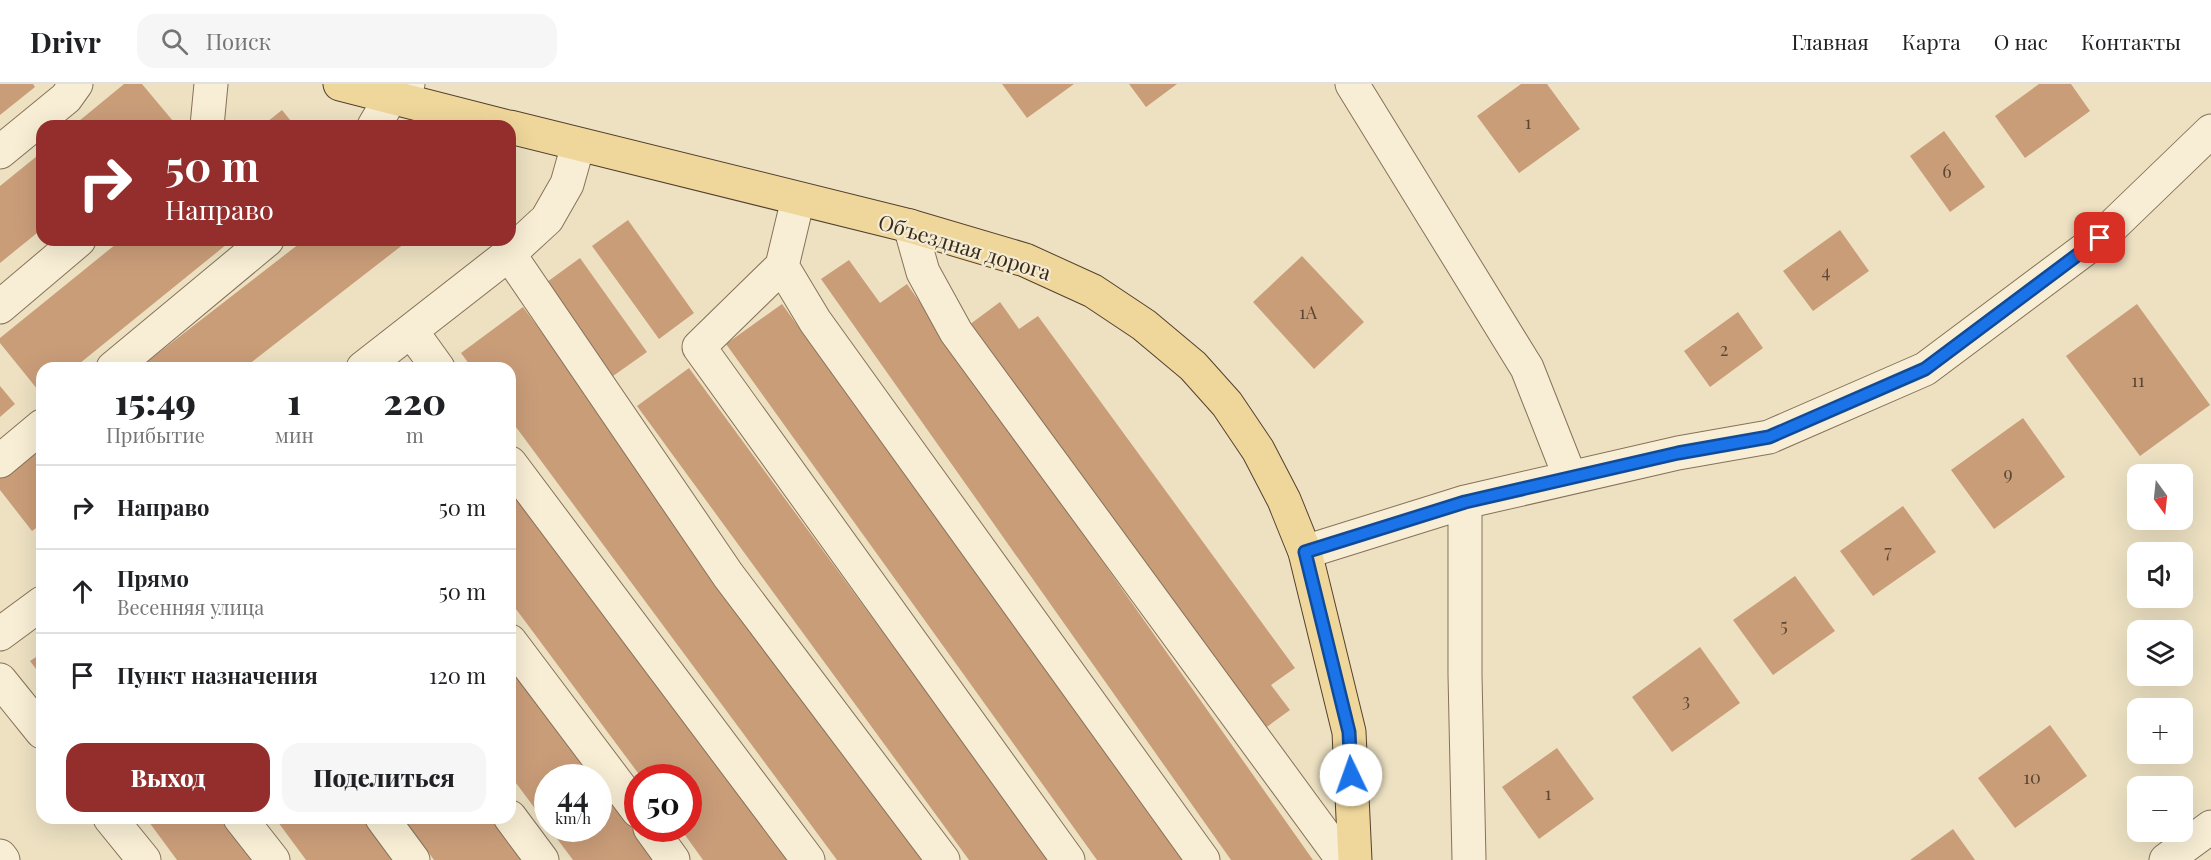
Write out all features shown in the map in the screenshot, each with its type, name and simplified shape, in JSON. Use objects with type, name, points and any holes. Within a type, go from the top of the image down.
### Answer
[{"type":"main road","points":[[340,84],[399,90],[486,120]]},
{"type":"main road","name":"Объездная дорога","points":[[516,129],[910,226],[1024,260],[1093,291],[1144,325],[1193,366],[1227,404],[1258,450],[1284,500],[1305,552],[1349,732],[1355,860]]},
{"type":"street","points":[[39,120],[66,98],[76,84]]},
{"type":"street","points":[[208,120],[211,84]]},
{"type":"street","points":[[1352,84],[1527,368],[1570,477]]},
{"type":"street","points":[[378,120],[399,90]]},
{"type":"street","points":[[0,152],[36,123]]},
{"type":"street","points":[[1305,552],[1465,502],[1678,453],[1769,437],[1925,369],[2100,238],[2211,131]]},
{"type":"street","points":[[371,362],[509,255],[547,219],[567,184],[578,145]]},
{"type":"street","points":[[798,199],[782,266],[699,347],[1068,860]]},
{"type":"street","points":[[910,226],[923,272],[956,332],[1343,860]]},
{"type":"street","points":[[0,307],[72,246]]},
{"type":"street","points":[[120,362],[260,246]]},
{"type":"street","points":[[509,255],[728,574],[943,860]]},
{"type":"street","points":[[782,266],[815,321],[1203,860]]},
{"type":"street","points":[[412,332],[434,362]]},
{"type":"street","points":[[0,461],[36,431]]},
{"type":"street","points":[[516,471],[808,860]]},
{"type":"street","points":[[1465,502],[1465,675],[1469,860]]},
{"type":"street","points":[[0,634],[36,607]]},
{"type":"street","points":[[516,649],[624,792]]},
{"type":"street","points":[[0,680],[36,725]]},
{"type":"street","points":[[115,824],[144,860]]},
{"type":"street","points":[[245,824],[273,860]]},
{"type":"street","points":[[386,824],[413,860]]},
{"type":"street","points":[[515,824],[542,860]]},
{"type":"street","points":[[2166,860],[2211,827]]},
{"type":"street","points":[[660,842],[674,860]]},
{"type":"building","points":[[0,84],[33,84],[35,87],[0,115]]},
{"type":"building","points":[[124,84],[142,84],[172,120],[80,120]]},
{"type":"building","points":[[1002,84],[1074,84],[1027,118]]},
{"type":"building","points":[[1129,84],[1177,84],[1146,107]]},
{"type":"building","points":[[1521,84],[1547,84],[1580,129],[1519,173],[1477,116]]},
{"type":"building","points":[[2039,84],[2071,84],[2090,111],[2025,158],[1995,116]]},
{"type":"building","points":[[282,110],[290,120],[270,120]]},
{"type":"building","points":[[1944,131],[1985,187],[1950,212],[1910,156]]},
{"type":"building","points":[[36,157],[36,234],[0,263],[0,186]]},
{"type":"building","points":[[628,220],[694,313],[659,339],[592,246]]},
{"type":"building","points":[[1840,230],[1869,271],[1813,311],[1783,271]]},
{"type":"building","points":[[114,246],[225,246],[81,362],[36,362],[36,388],[0,343],[0,338]]},
{"type":"building","points":[[296,246],[401,246],[252,362],[147,362]]},
{"type":"building","points":[[1302,256],[1364,322],[1314,369],[1253,302]]},
{"type":"building","points":[[580,258],[647,352],[613,376],[547,282]]},
{"type":"building","points":[[849,260],[880,303],[907,284],[1313,860],[1231,860],[821,279]]},
{"type":"building","points":[[1000,302],[1019,329],[1038,316],[1295,668],[1271,685],[1290,710],[1264,729],[969,325]]},
{"type":"building","points":[[782,304],[1182,860],[1097,860],[726,344]]},
{"type":"building","points":[[2137,304],[2210,405],[2140,456],[2066,356]]},
{"type":"building","points":[[523,307],[932,860],[837,860],[516,427],[516,362],[468,362],[461,353]]},
{"type":"building","points":[[1738,312],[1763,348],[1710,387],[1684,351]]},
{"type":"building","points":[[689,368],[1050,860],[969,860],[637,406]]},
{"type":"building","points":[[0,386],[15,404],[0,417]]},
{"type":"building","points":[[2023,418],[2065,477],[1994,529],[1951,470]]},
{"type":"building","points":[[36,448],[36,528],[32,531],[0,490],[0,475]]},
{"type":"building","points":[[516,487],[795,860],[703,860],[690,842],[702,842],[702,764],[631,764],[516,609]]},
{"type":"building","points":[[1903,506],[1936,552],[1873,596],[1840,551]]},
{"type":"building","points":[[1795,576],[1835,631],[1773,675],[1733,620]]},
{"type":"building","points":[[1700,647],[1740,703],[1672,752],[1632,697]]},
{"type":"building","points":[[36,657],[36,669],[30,661]]},
{"type":"building","points":[[516,664],[589,764],[534,764],[534,807],[516,783]]},
{"type":"building","points":[[2050,725],[2087,776],[2015,828],[1978,778]]},
{"type":"building","points":[[1557,748],[1594,799],[1539,839],[1502,787]]},
{"type":"building","points":[[612,795],[624,811],[624,842],[647,842],[660,860],[573,860],[560,842],[612,842]]},
{"type":"building","points":[[150,824],[235,824],[262,860],[177,860]]},
{"type":"building","points":[[279,824],[366,824],[393,860],[306,860]]},
{"type":"building","points":[[407,824],[499,824],[526,860],[434,860]]},
{"type":"building","points":[[1953,829],[1975,860],[1910,860]]},
{"type":"route","points":[[1351,775],[1349,732],[1305,552],[1465,502],[1678,453],[1769,437],[1925,369],[2100,238]]}]
